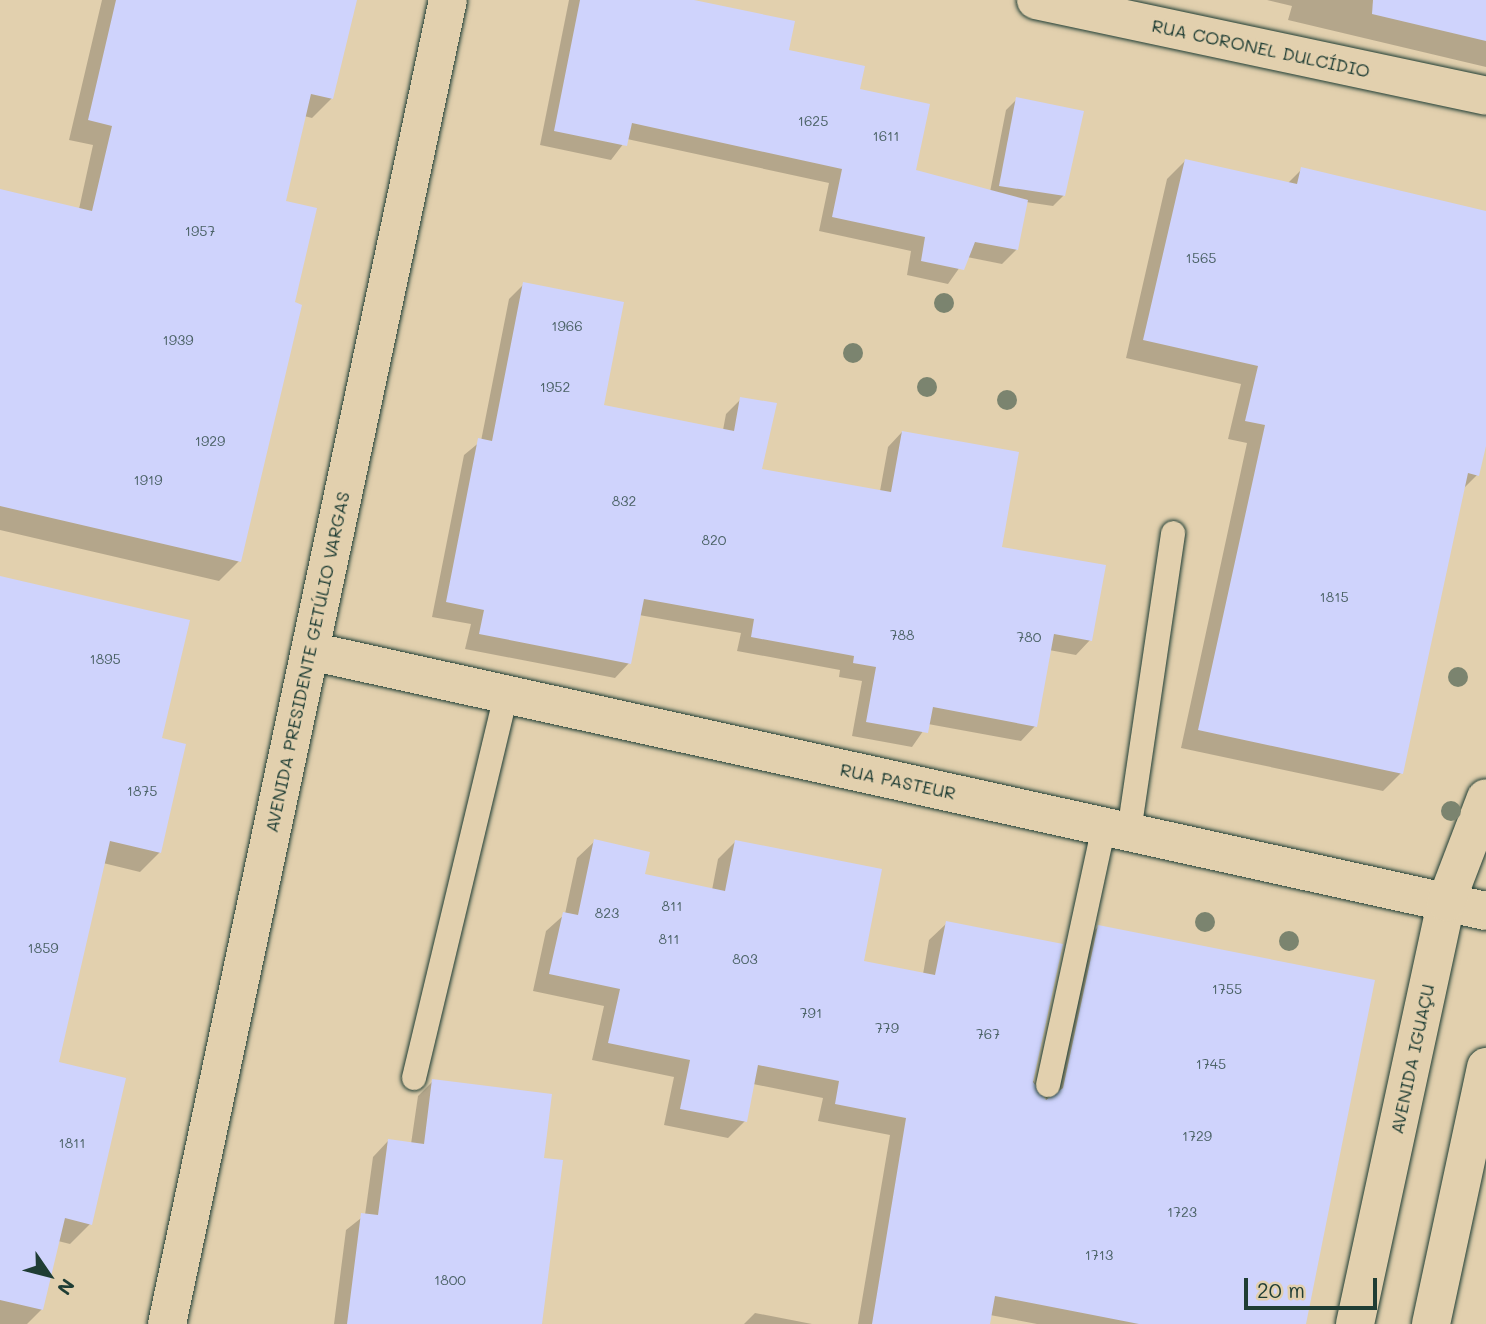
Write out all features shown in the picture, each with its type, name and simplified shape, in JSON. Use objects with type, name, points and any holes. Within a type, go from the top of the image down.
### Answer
[{"type":"main road","name":"AVENIDA PRESIDENTE GETÚLIO VARGAS","points":[[167,1324],[448,0]]},
{"type":"main road","name":"RUA CORONEL DULCÍDIO","points":[[1036,0],[1486,96]]},
{"type":"main road","name":"RUA PASTEUR","points":[[310,651],[1486,911]]},
{"type":"main road","name":"AVENIDA IGUAÇU","points":[[1354,1324],[1446,902],[1486,798]]},
{"type":"main road","points":[[1431,1324],[1486,1067]]},
{"type":"lane","points":[[1048,1085],[1116,829],[1173,533]]},
{"type":"lane","points":[[414,1078],[506,694]]},
{"type":"building","points":[[116,0],[357,0],[333,99],[311,94],[286,201],[317,208],[295,302],[302,305],[241,562],[0,506],[0,189],[92,211],[112,126],[88,120]]},
{"type":"building","points":[[580,0],[694,0],[795,21],[789,50],[865,66],[860,89],[930,104],[916,170],[1028,200],[1018,250],[975,242],[964,270],[921,261],[925,237],[832,217],[842,169],[632,123],[627,146],[554,131]]},
{"type":"building","points":[[1373,0],[1486,0],[1486,41],[1372,14]]},
{"type":"building","points":[[1016,97],[1084,111],[1065,196],[999,186]]},
{"type":"building","points":[[1185,159],[1297,184],[1301,167],[1486,211],[1486,446],[1479,476],[1468,473],[1403,774],[1198,730],[1265,425],[1245,421],[1258,366],[1143,340]]},
{"type":"building","points":[[523,282],[624,302],[604,405],[734,431],[740,397],[777,403],[762,469],[891,492],[902,431],[1019,452],[1002,547],[1106,565],[1092,641],[1054,634],[1037,727],[933,707],[928,733],[866,722],[876,667],[853,663],[854,656],[751,637],[754,619],[644,599],[631,664],[479,634],[484,610],[446,602],[478,438],[492,441]]},
{"type":"building","points":[[0,576],[190,620],[162,738],[186,744],[161,853],[110,841],[59,1062],[126,1078],[92,1225],[65,1218],[43,1310],[0,1300]]},
{"type":"building","points":[[594,839],[650,852],[645,874],[725,891],[735,840],[882,869],[864,961],[935,975],[946,921],[1063,944],[1033,1082],[1046,1100],[1063,1088],[1098,925],[1375,980],[1306,1324],[1139,1324],[995,1296],[990,1324],[872,1324],[906,1118],[835,1104],[839,1081],[758,1065],[747,1122],[680,1109],[690,1060],[608,1043],[620,989],[549,974],[563,912],[578,915]]},
{"type":"building","points":[[432,1079],[552,1094],[544,1158],[563,1160],[542,1324],[347,1324],[361,1213],[378,1215],[388,1139],[424,1144]]}]
